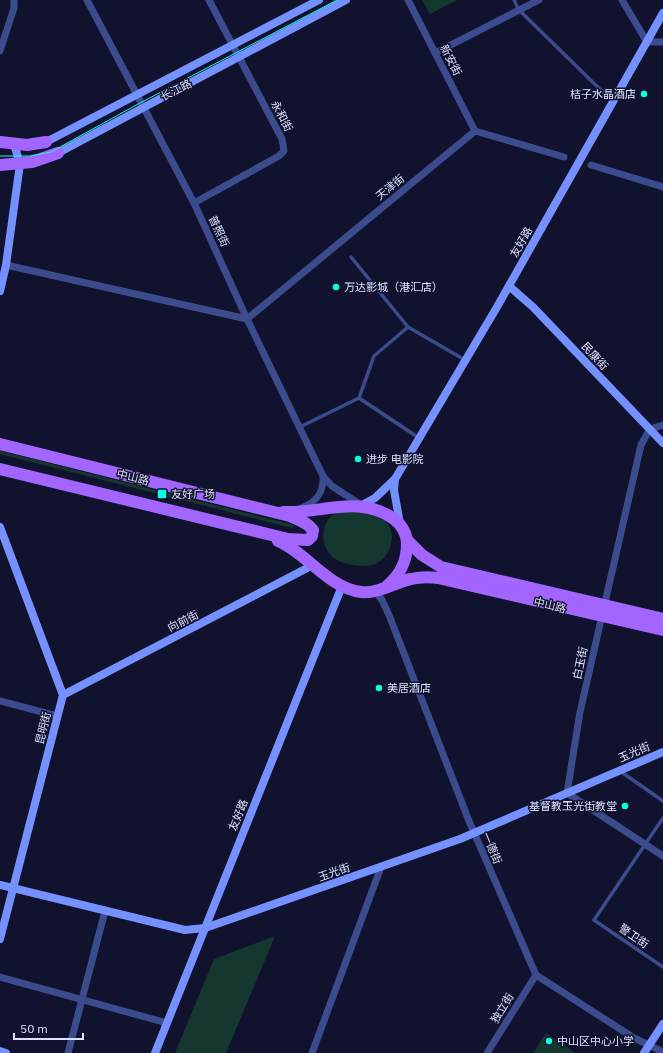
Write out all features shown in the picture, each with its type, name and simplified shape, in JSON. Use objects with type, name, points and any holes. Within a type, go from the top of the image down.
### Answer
[{"type":"main road","name":"长江路","points":[[0,142],[34,145],[46,142]]},
{"type":"main road","name":"长江路","points":[[9,166],[44,159],[58,153]]},
{"type":"main road","name":"中山路","points":[[0,444],[266,511]]},
{"type":"main road","points":[[0,469],[254,531],[299,540],[308,540],[312,536],[312,530],[302,521],[266,511]]},
{"type":"main road","points":[[254,531],[288,545],[342,586],[360,592],[380,589],[410,579],[425,577],[440,572],[407,540],[400,524],[388,515],[362,505],[286,512],[266,511]]},
{"type":"main road","points":[[380,589],[396,578],[403,566],[407,552],[407,540]]},
{"type":"main road","name":"中山路","points":[[440,572],[602,611],[663,630]]},
{"type":"main road","name":"中山路","points":[[602,611],[663,619]]},
{"type":"street","points":[[0,51],[14,8],[14,0]]},
{"type":"street","name":"普照街","points":[[87,0],[142,108],[194,203],[246,319],[300,426],[323,476]]},
{"type":"street","name":"永和街","points":[[194,203],[279,156],[284,151],[282,139],[238,58],[209,0]]},
{"type":"street","name":"长江路","points":[[46,142],[318,0]]},
{"type":"street","name":"长江路","points":[[58,153],[346,0]]},
{"type":"street","name":"新安街","points":[[408,0],[475,131]]},
{"type":"street","points":[[435,53],[539,0]]},
{"type":"street","points":[[622,0],[647,42],[663,42]]},
{"type":"street","name":"友好路","points":[[362,505],[375,498],[395,479],[509,286],[663,13]]},
{"type":"street","points":[[475,131],[564,157]]},
{"type":"street","name":"天津街","points":[[246,319],[475,131]]},
{"type":"street","points":[[0,291],[6,265],[9,166],[14,144]]},
{"type":"street","points":[[591,165],[663,187]]},
{"type":"street","points":[[6,265],[246,319]]},
{"type":"street","name":"民康街","points":[[509,286],[533,307],[663,443]]},
{"type":"street","points":[[650,429],[663,424]]},
{"type":"street","name":"白玉街","points":[[567,793],[580,712],[602,611],[641,445],[650,429]]},
{"type":"street","points":[[323,476],[332,486],[362,505]]},
{"type":"street","points":[[286,512],[301,508],[319,496],[324,487],[323,476]]},
{"type":"street","points":[[395,479],[394,490],[400,524]]},
{"type":"street","points":[[0,528],[2,541],[63,695]]},
{"type":"street","name":"向前街","points":[[63,695],[313,565]]},
{"type":"street","name":"友好路","points":[[155,1053],[342,586]]},
{"type":"street","name":"一德街","points":[[380,589],[382,600],[474,833],[536,975]]},
{"type":"street","name":"昆明街","points":[[0,939],[63,695]]},
{"type":"street","points":[[0,701],[57,716]]},
{"type":"street","name":"玉光街","points":[[0,885],[186,930],[205,928],[474,833],[663,752]]},
{"type":"street","points":[[567,793],[663,856]]},
{"type":"street","points":[[312,1053],[381,867]]},
{"type":"street","points":[[68,1053],[105,911]]},
{"type":"street","points":[[536,975],[646,1050],[663,1052]]},
{"type":"street","name":"独立街","points":[[487,1053],[536,975]]},
{"type":"street","points":[[0,977],[167,1023]]},
{"type":"street","points":[[646,1050],[663,1024]]},
{"type":"street","points":[[0,1052],[6,1053]]},
{"type":"lane","points":[[514,0],[519,10],[614,102]]},
{"type":"lane","points":[[351,256],[408,327],[466,360]]},
{"type":"lane","points":[[300,426],[359,398],[374,356],[408,327]]},
{"type":"lane","points":[[359,398],[419,438]]},
{"type":"lane","points":[[620,771],[663,801]]},
{"type":"lane","points":[[645,844],[663,818]]},
{"type":"lane","name":"警卫街","points":[[645,844],[594,920],[663,967]]},
{"type":"green space","points":[[422,0],[457,0],[430,14]]},
{"type":"green space","points":[[0,451],[294,525],[293,528],[0,454]]},
{"type":"green space","points":[[348,509],[372,514],[390,527],[392,535],[390,547],[384,557],[377,563],[362,566],[336,560],[331,556],[326,548],[324,543],[325,525],[331,516],[337,512]]},
{"type":"green space","points":[[275,936],[226,1053],[175,1053],[214,959]]},
{"type":"green space","name":"中山区中心小学","points":[[546,1033],[575,1053],[533,1053]]},
{"type":"tram line","points":[[0,156],[30,156],[51,152],[140,103],[337,0]]},
{"type":"place","name":"桔子水晶酒店","points":[[644,94]]},
{"type":"place","name":"万达影城（港汇店）","points":[[336,287]]},
{"type":"place","name":"进步 电影院","points":[[358,459]]},
{"type":"place","name":"友好广场","points":[[162,494]]},
{"type":"place","name":"美居酒店","points":[[379,688]]},
{"type":"place","name":"基督教玉光街教堂","points":[[625,806]]},
{"type":"place","name":"中山区中心小学","points":[[549,1041]]}]
